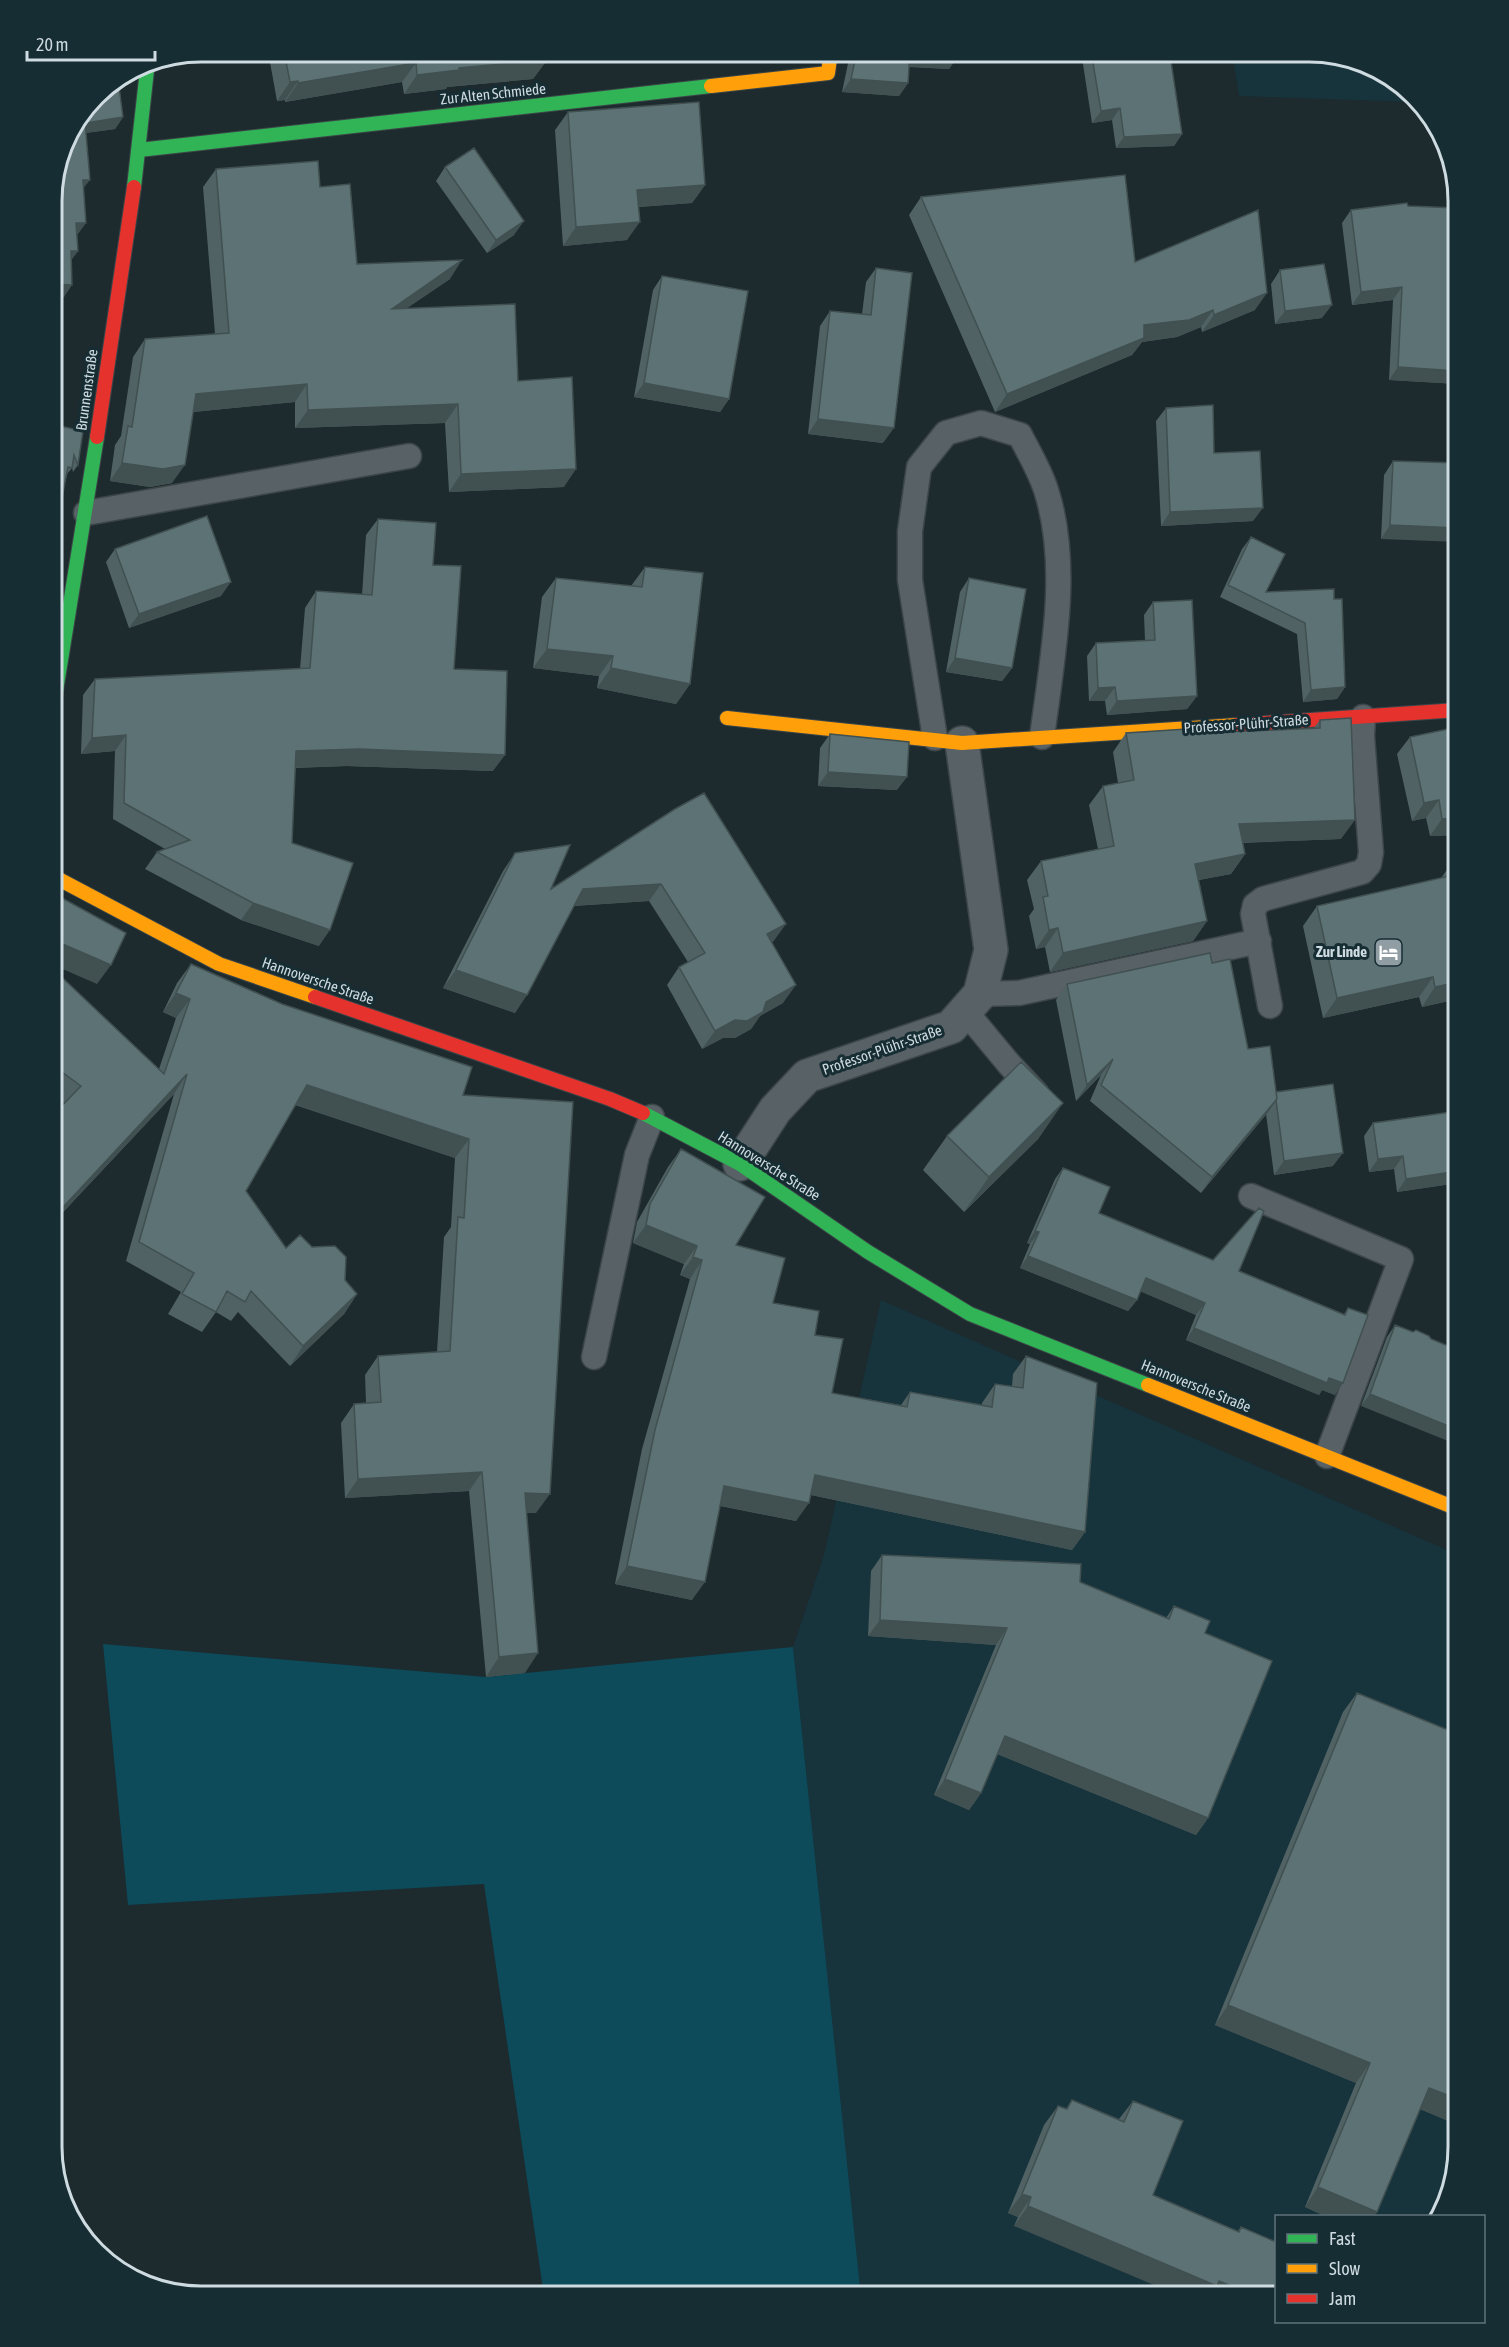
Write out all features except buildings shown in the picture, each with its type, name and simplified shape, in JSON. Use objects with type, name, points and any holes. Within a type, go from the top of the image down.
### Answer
[{"type":"street","name":"Zur Alten Schmiede","points":[[139,150],[828,73],[830,62]]},
{"type":"street","name":"Brunnenstraße","points":[[62,656],[86,513],[139,150],[147,72]]},
{"type":"street","name":"Professor-Plühr-Straße","points":[[727,718],[949,741],[1448,711]]},
{"type":"street","points":[[949,741],[991,950],[972,1003]]},
{"type":"street","name":"Hannoversche Straße","points":[[62,881],[219,964],[578,1088],[652,1117],[740,1164],[868,1252],[970,1314],[1448,1505]]},
{"type":"street","name":"Professor-Plühr-Straße","points":[[740,1164],[775,1110],[807,1076],[951,1027],[972,1003]]},
{"type":"lane","points":[[949,741],[910,579],[910,531],[919,467],[946,433],[981,423],[1020,435],[1046,489],[1056,536],[1057,613],[1042,737]]},
{"type":"lane","points":[[86,513],[409,456]]},
{"type":"lane","points":[[1270,1006],[1253,914],[1255,905],[1263,899],[1362,872],[1369,864],[1371,852],[1362,736],[1363,717]]},
{"type":"lane","points":[[1041,1098],[1009,1065],[972,1003],[1258,941]]},
{"type":"lane","points":[[594,1357],[637,1155],[652,1117]]},
{"type":"lane","points":[[1251,1196],[1401,1258],[1327,1455]]},
{"type":"shaded area","points":[[1234,62],[1318,62],[1336,64],[1370,76],[1386,85],[1406,102],[1239,96]]},
{"type":"shaded area","points":[[881,1300],[1448,1551],[1448,2147],[1443,2183],[1430,2215],[1275,2215],[1275,2286],[860,2286],[793,1647],[824,1555]]},
{"type":"shaded area","points":[[103,1644],[486,1677],[793,1647],[860,2286],[542,2285],[484,1884],[128,1905]]},
{"type":"traffic: fast","points":[[134,187],[147,72]]},
{"type":"traffic: fast","points":[[139,150],[711,86]]},
{"type":"traffic: fast","points":[[62,654],[97,437]]},
{"type":"traffic: fast","points":[[643,1113],[740,1164],[868,1252],[970,1314],[1148,1385]]},
{"type":"traffic: slow","points":[[711,86],[828,73],[830,62]]},
{"type":"traffic: slow","points":[[727,718],[962,743],[1237,725]]},
{"type":"traffic: slow","points":[[62,881],[219,964],[315,997]]},
{"type":"traffic: slow","points":[[1148,1385],[1448,1505]]},
{"type":"traffic: jam","points":[[97,437],[134,187]]},
{"type":"traffic: jam","points":[[1237,725],[1448,711]]},
{"type":"traffic: jam","points":[[315,997],[610,1099],[643,1113]]},
{"type":"place","name":"Zur Linde","points":[[1388,952]]}]
